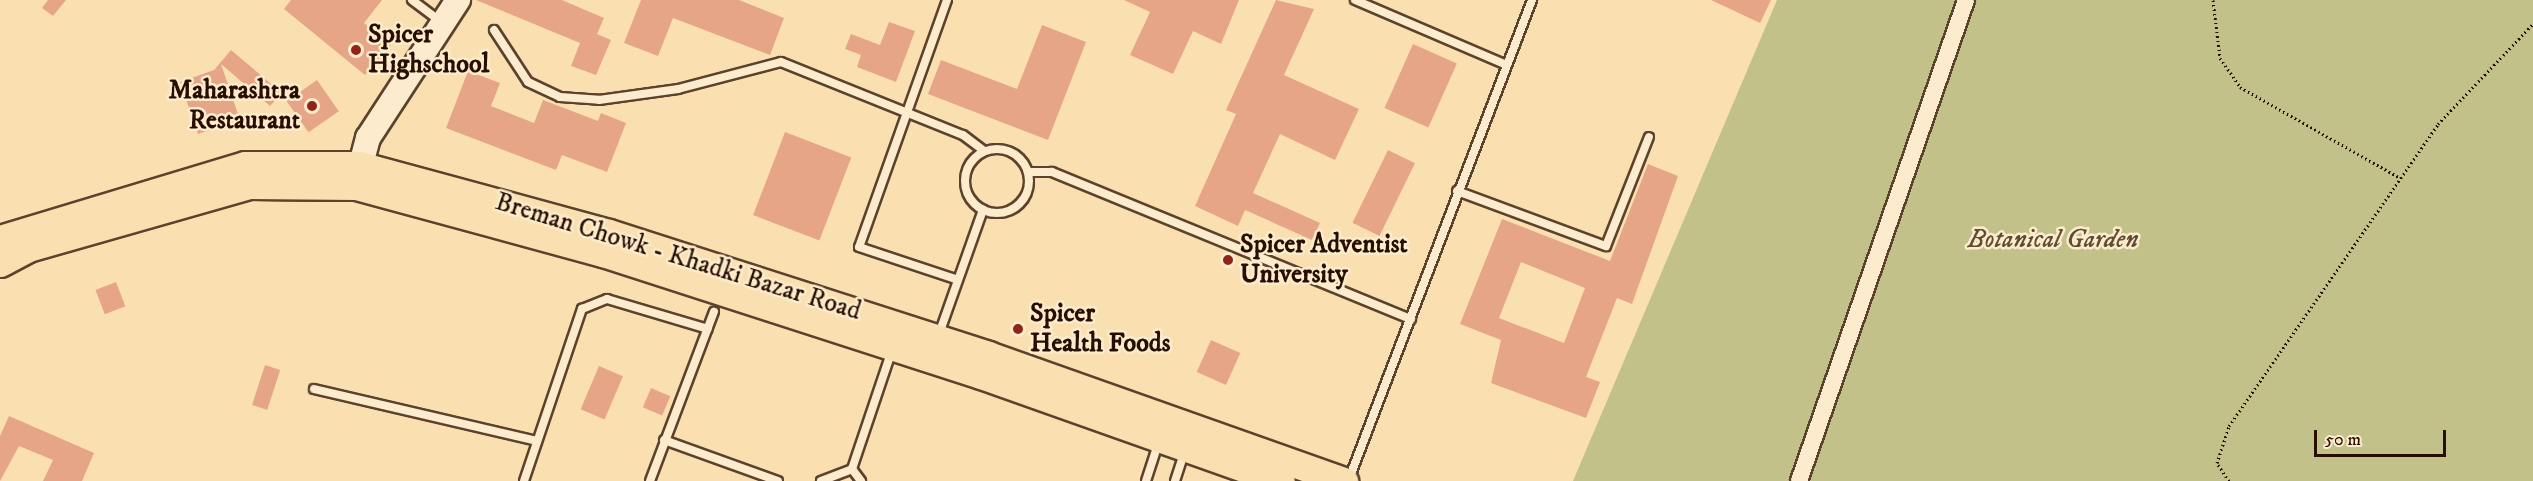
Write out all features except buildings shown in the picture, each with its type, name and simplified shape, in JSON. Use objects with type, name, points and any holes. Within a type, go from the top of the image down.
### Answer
[{"type":"main road","name":"Breman Chowk - Khadki Bazar Road","points":[[358,175],[893,347],[934,349],[1346,481]]},
{"type":"main road","name":"Breman Chowk - Khadki Bazar Road","points":[[0,263],[15,239],[249,185],[358,175],[609,233],[934,349],[1160,438],[1281,481]]},
{"type":"street","points":[[358,175],[368,138],[458,0]]},
{"type":"street","points":[[1799,481],[1966,0]]},
{"type":"lane","points":[[412,0],[443,24]]},
{"type":"lane","points":[[947,0],[859,247],[958,280]]},
{"type":"lane","points":[[1355,0],[1504,64]]},
{"type":"lane","points":[[1346,481],[1411,319],[1504,64],[1532,0]]},
{"type":"lane","points":[[494,30],[528,82],[560,97],[599,100],[678,89],[781,62],[963,135],[984,151]]},
{"type":"lane","points":[[1457,191],[1606,246],[1649,137]]},
{"type":"lane","points":[[984,151],[1011,151],[1028,172],[1028,190],[1018,206],[1001,213],[982,210],[969,198],[964,180],[969,162],[984,151]]},
{"type":"lane","points":[[1028,172],[1053,172],[1411,319]]},
{"type":"lane","points":[[934,349],[982,210]]},
{"type":"lane","points":[[524,481],[576,315],[589,304],[607,299],[708,329]]},
{"type":"lane","points":[[650,481],[714,312]]},
{"type":"lane","points":[[852,469],[893,347]]},
{"type":"lane","points":[[314,389],[537,441]]},
{"type":"lane","points":[[1146,481],[1160,438]]},
{"type":"lane","points":[[664,440],[778,481]]},
{"type":"lane","points":[[1175,481],[1186,447]]},
{"type":"lane","points":[[821,481],[852,469]]},
{"type":"lane","points":[[852,469],[861,481]]},
{"type":"path","points":[[2212,0],[2220,58],[2240,87],[2400,178]]},
{"type":"path","points":[[2229,481],[2217,463],[2229,426],[2438,124],[2533,24]]},
{"type":"green space","name":"Botanical Garden","points":[[1777,0],[2533,0],[2533,481],[1573,481]]},
{"type":"place","name":"Spicer Highschool","points":[[356,50]]},
{"type":"place","name":"Maharashtra Restaurant","points":[[312,106]]},
{"type":"place","name":"Spicer Adventist University","points":[[1228,260]]},
{"type":"place","name":"Spicer Health Foods","points":[[1018,329]]}]
